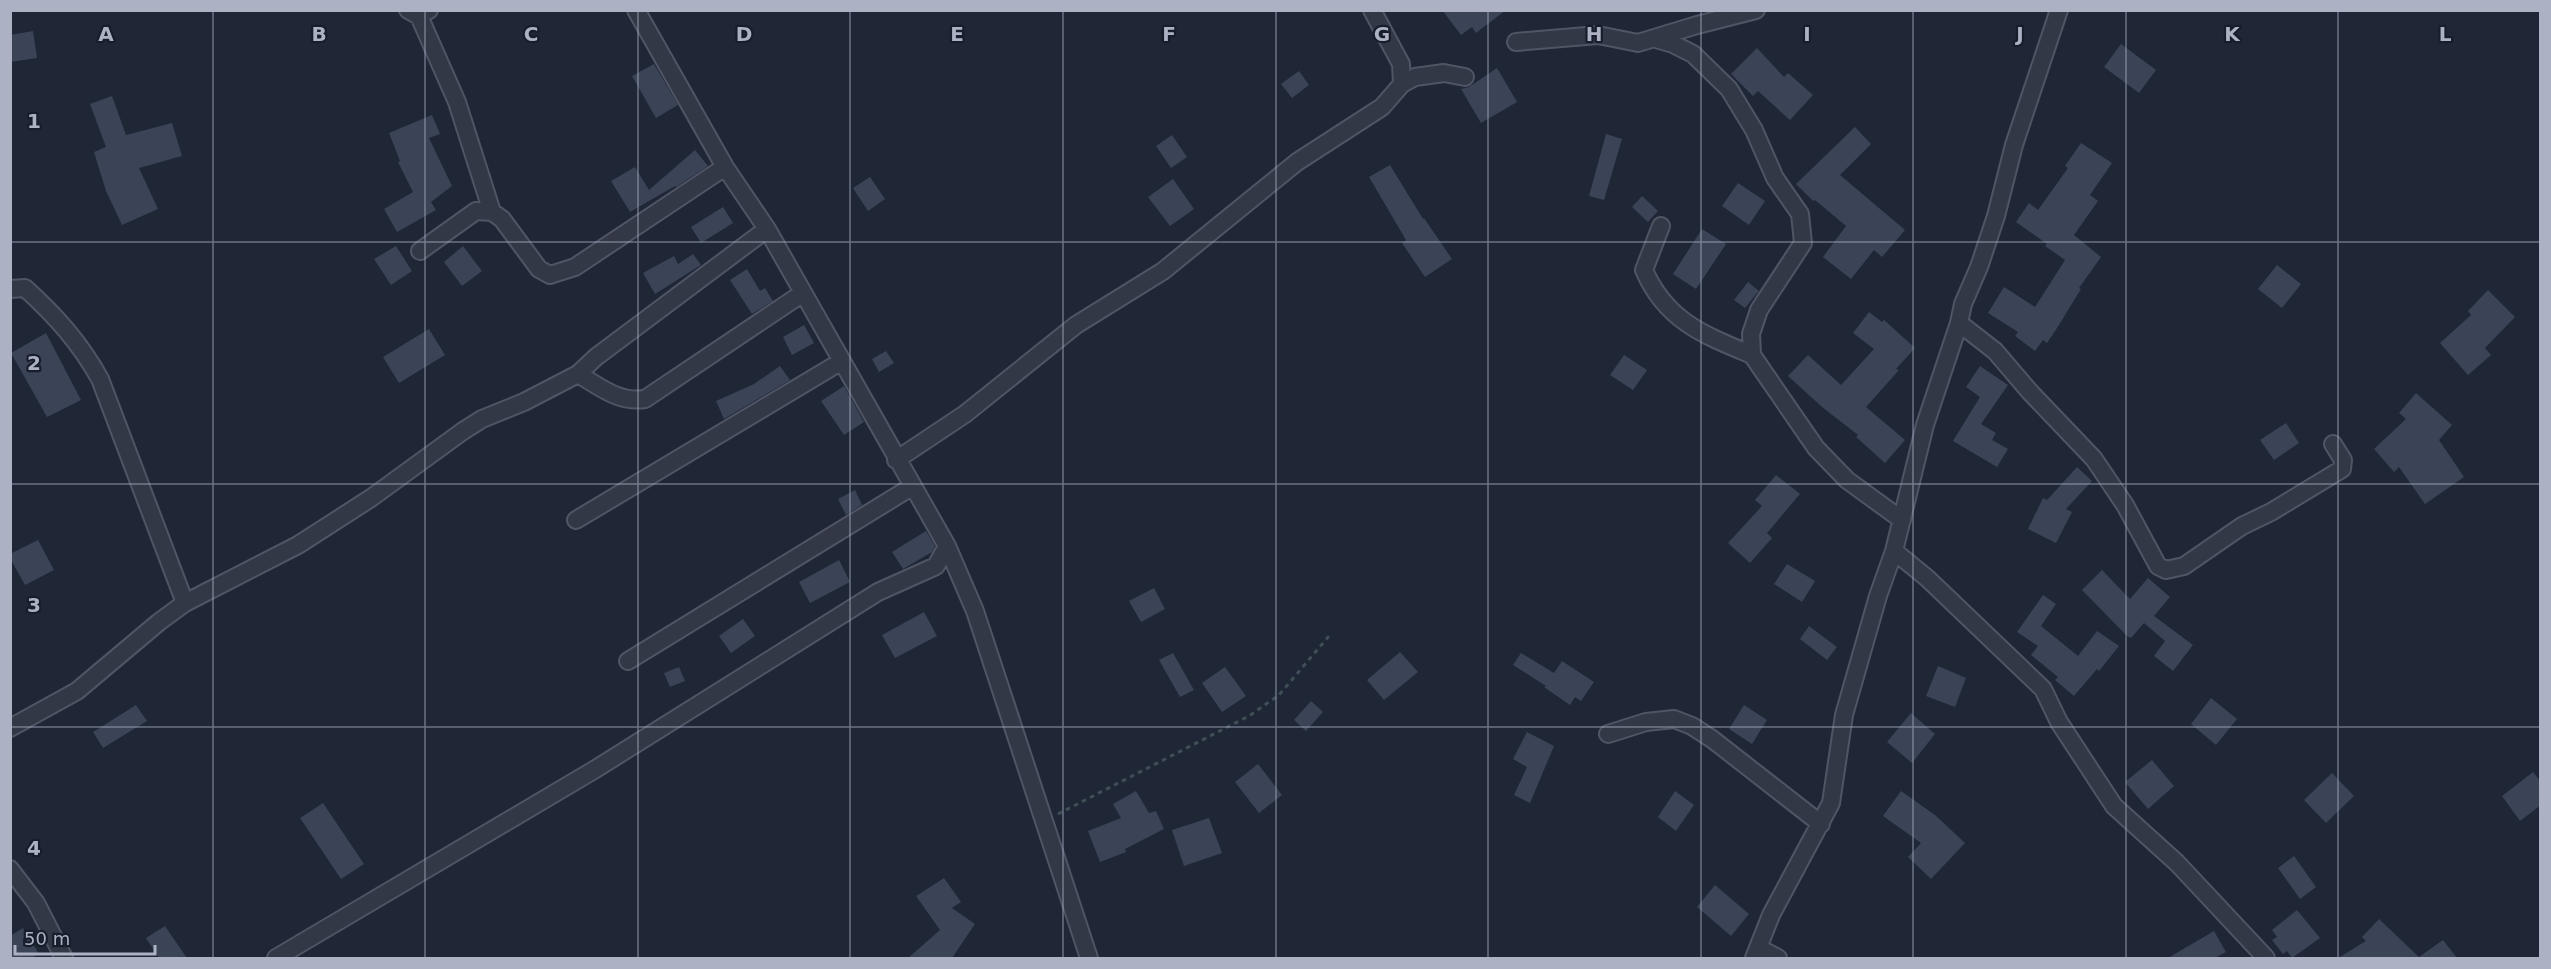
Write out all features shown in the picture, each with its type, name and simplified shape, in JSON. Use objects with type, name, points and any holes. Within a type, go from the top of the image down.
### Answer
[{"type":"street","points":[[636,10],[725,167],[766,229],[947,546],[975,611],[1089,958]]},
{"type":"street","points":[[1372,10],[1401,64],[1402,84]]},
{"type":"street","points":[[1516,42],[1598,35],[1638,44],[1697,25],[1756,10]]},
{"type":"street","points":[[1778,958],[1756,953],[1771,915],[1831,803],[1844,715],[1878,596],[1894,551],[1924,425],[1959,323],[1963,304],[1996,216],[2014,145],[2059,10]]},
{"type":"street","points":[[419,12],[457,102],[492,212]]},
{"type":"street","points":[[1656,39],[1693,54],[1729,88],[1754,130],[1775,177],[1800,214],[1803,243],[1759,310],[1751,334],[1752,355],[1816,448],[1847,480],[1902,520]]},
{"type":"street","points":[[896,460],[965,414],[1076,325],[1163,271],[1297,162],[1383,107],[1402,84],[1415,77],[1444,73],[1465,77]]},
{"type":"street","points":[[420,251],[476,211],[492,212],[502,219],[539,269],[550,275],[575,267],[725,167]]},
{"type":"street","points":[[1661,226],[1644,270],[1653,290],[1673,312],[1702,335],[1752,355]]},
{"type":"street","points":[[10,728],[77,691],[185,603],[332,525],[482,419],[524,402],[578,374],[596,357],[766,229]]},
{"type":"street","points":[[10,289],[25,288],[57,317],[85,351],[100,379],[185,603]]},
{"type":"street","points":[[578,374],[619,398],[631,401],[645,399],[803,293]]},
{"type":"street","points":[[1959,323],[1995,351],[2030,392],[2094,459],[2125,505],[2158,566],[2166,570],[2184,566],[2242,526],[2271,512],[2342,469],[2343,460],[2333,444]]},
{"type":"street","points":[[576,520],[842,361]]},
{"type":"street","points":[[628,661],[913,486]]},
{"type":"street","points":[[276,958],[594,770],[878,592],[936,566],[947,546]]},
{"type":"street","points":[[1894,551],[1928,578],[2043,689],[2060,723],[2115,806],[2176,863],[2266,958]]},
{"type":"street","points":[[936,566],[960,577]]},
{"type":"street","points":[[1608,734],[1646,722],[1674,719],[1692,726],[1821,824]]},
{"type":"street","points":[[10,869],[36,903],[64,958]]},
{"type":"path","points":[[1045,820],[1249,716],[1287,688],[1329,636]]},
{"type":"building","points":[[1442,10],[1506,10],[1476,33],[1472,27],[1461,35]]},
{"type":"building","points":[[33,31],[37,58],[10,62],[10,35]]},
{"type":"building","points":[[2121,44],[2156,70],[2139,93],[2104,67]]},
{"type":"building","points":[[1757,48],[1784,77],[1788,73],[1813,95],[1790,120],[1758,91],[1753,96],[1731,74]]},
{"type":"building","points":[[654,64],[678,105],[656,118],[632,76]]},
{"type":"building","points":[[1497,68],[1517,102],[1481,123],[1461,89],[1469,87]]},
{"type":"building","points":[[1299,71],[1309,85],[1292,98],[1281,84]]},
{"type":"building","points":[[112,96],[126,135],[172,123],[182,156],[139,168],[158,209],[122,225],[106,191],[94,152],[106,147],[90,104]]},
{"type":"building","points":[[432,115],[440,134],[429,138],[452,186],[431,202],[436,210],[397,232],[384,209],[413,192],[398,162],[400,161],[389,133]]},
{"type":"building","points":[[1855,127],[1871,144],[1840,175],[1905,230],[1882,257],[1874,250],[1851,279],[1823,257],[1846,226],[1815,200],[1813,201],[1796,184]]},
{"type":"building","points":[[1606,134],[1622,139],[1604,200],[1589,196]]},
{"type":"building","points":[[1172,135],[1187,157],[1171,168],[1156,146]]},
{"type":"building","points":[[2081,143],[2112,163],[2090,195],[2098,201],[2074,235],[2101,257],[2079,288],[2081,289],[2047,343],[2043,340],[2035,351],[2015,336],[2018,332],[1988,313],[2004,287],[2035,307],[2065,260],[2016,222],[2029,203],[2038,210],[2068,168],[2065,166]]},
{"type":"building","points":[[695,150],[708,166],[676,187],[630,212],[611,181],[635,167],[649,190]]},
{"type":"building","points":[[1390,165],[1423,219],[1452,259],[1425,277],[1402,243],[1406,240],[1369,177]]},
{"type":"building","points":[[870,177],[885,199],[868,211],[853,188]]},
{"type":"building","points":[[1173,179],[1194,209],[1170,226],[1148,197]]},
{"type":"building","points":[[1738,183],[1765,201],[1749,225],[1722,206]]},
{"type":"building","points":[[1642,196],[1658,211],[1648,222],[1632,207]]},
{"type":"building","points":[[723,207],[733,223],[701,243],[691,227]]},
{"type":"building","points":[[1702,229],[1726,244],[1696,289],[1673,274]]},
{"type":"building","points":[[396,246],[412,271],[391,285],[374,259]]},
{"type":"building","points":[[463,246],[482,271],[462,286],[444,262]]},
{"type":"building","points":[[693,254],[701,265],[655,294],[643,273],[674,256],[678,264]]},
{"type":"building","points":[[2277,265],[2301,284],[2282,308],[2258,289]]},
{"type":"building","points":[[747,269],[760,291],[765,288],[773,301],[752,314],[730,280]]},
{"type":"building","points":[[1748,282],[1759,291],[1745,308],[1734,300]]},
{"type":"building","points":[[2488,290],[2515,317],[2485,348],[2491,355],[2468,375],[2440,343],[2471,315],[2468,311]]},
{"type":"building","points":[[1869,312],[1882,322],[1884,320],[1915,348],[1866,407],[1905,440],[1885,463],[1856,437],[1858,435],[1788,376],[1808,355],[1841,385],[1874,349],[1853,333]]},
{"type":"building","points":[[804,325],[814,343],[792,355],[783,337]]},
{"type":"building","points":[[429,329],[445,355],[399,383],[383,357]]},
{"type":"building","points":[[46,333],[81,400],[47,417],[11,353]]},
{"type":"building","points":[[886,351],[894,363],[879,372],[872,359]]},
{"type":"building","points":[[1624,355],[1647,370],[1633,390],[1610,375]]},
{"type":"building","points":[[780,366],[790,380],[724,419],[716,401],[754,384]]},
{"type":"building","points":[[1980,366],[2008,385],[1981,424],[1996,433],[1992,440],[2008,449],[1997,467],[1953,441],[1980,397],[1966,387]]},
{"type":"building","points":[[844,386],[864,422],[844,435],[821,401]]},
{"type":"building","points":[[2416,393],[2452,425],[2439,440],[2464,477],[2425,504],[2399,467],[2394,472],[2374,449],[2406,419],[2399,413]]},
{"type":"building","points":[[2286,423],[2299,443],[2274,460],[2260,440]]},
{"type":"building","points":[[2077,467],[2092,481],[2066,509],[2072,512],[2056,543],[2028,529],[2043,498],[2047,500]]},
{"type":"building","points":[[1776,475],[1800,494],[1767,533],[1772,538],[1750,563],[1728,543],[1762,506],[1755,500]]},
{"type":"building","points":[[855,490],[862,505],[846,515],[838,499]]},
{"type":"building","points":[[926,531],[935,546],[932,552],[903,569],[892,552]]},
{"type":"building","points":[[38,540],[54,570],[25,585],[10,554]]},
{"type":"building","points":[[839,560],[850,582],[810,603],[799,582]]},
{"type":"building","points":[[1787,564],[1815,581],[1802,602],[1774,584]]},
{"type":"building","points":[[2102,570],[2130,599],[2148,578],[2170,597],[2154,616],[2193,645],[2173,671],[2154,656],[2165,641],[2144,623],[2131,638],[2127,636],[2082,590]]},
{"type":"building","points":[[1154,588],[1165,609],[1141,622],[1129,601]]},
{"type":"building","points":[[2043,595],[2056,604],[2041,626],[2078,656],[2097,631],[2119,646],[2099,671],[2097,669],[2074,696],[2055,680],[2058,677],[2031,655],[2038,646],[2017,632]]},
{"type":"building","points":[[924,612],[937,636],[895,658],[882,635]]},
{"type":"building","points":[[743,619],[755,636],[731,653],[719,636]]},
{"type":"building","points":[[1809,626],[1837,647],[1827,660],[1800,639]]},
{"type":"building","points":[[1400,652],[1418,672],[1384,700],[1367,680]]},
{"type":"building","points":[[1173,653],[1194,690],[1180,697],[1159,660]]},
{"type":"building","points":[[1521,653],[1554,673],[1562,661],[1594,682],[1581,701],[1575,697],[1570,705],[1513,665]]},
{"type":"building","points":[[1938,666],[1966,678],[1955,707],[1926,696]]},
{"type":"building","points":[[679,667],[685,681],[670,687],[664,673]]},
{"type":"building","points":[[1225,667],[1246,696],[1222,712],[1202,683]]},
{"type":"building","points":[[2211,698],[2237,719],[2216,745],[2191,724]]},
{"type":"building","points":[[1311,701],[1323,712],[1306,731],[1294,720]]},
{"type":"building","points":[[136,705],[147,721],[103,748],[93,732]]},
{"type":"building","points":[[1744,705],[1767,720],[1752,744],[1729,729]]},
{"type":"building","points":[[1911,713],[1935,734],[1912,763],[1887,742]]},
{"type":"building","points":[[1527,732],[1554,746],[1530,803],[1514,795],[1527,767],[1513,759]]},
{"type":"building","points":[[2152,760],[2174,786],[2148,809],[2125,782]]},
{"type":"building","points":[[1258,764],[1282,795],[1259,813],[1235,782]]},
{"type":"building","points":[[2533,772],[2541,782],[2541,805],[2520,821],[2502,796]]},
{"type":"building","points":[[2332,773],[2354,796],[2326,823],[2304,800]]},
{"type":"building","points":[[1136,791],[1149,813],[1156,811],[1164,829],[1125,849],[1126,852],[1100,862],[1088,831],[1121,818],[1113,804]]},
{"type":"building","points":[[1675,791],[1694,805],[1676,831],[1658,817]]},
{"type":"building","points":[[1901,791],[1935,815],[1965,843],[1931,879],[1908,857],[1921,843],[1883,816]]},
{"type":"building","points":[[323,803],[364,864],[341,879],[300,818]]},
{"type":"building","points":[[1209,818],[1222,853],[1184,866],[1172,830]]},
{"type":"building","points":[[2294,856],[2316,887],[2300,899],[2278,868]]},
{"type":"building","points":[[944,878],[961,902],[952,908],[975,924],[952,958],[908,958],[940,930],[916,896]]},
{"type":"building","points":[[1715,885],[1749,914],[1731,936],[1697,907]]},
{"type":"building","points":[[2297,910],[2320,938],[2292,958],[2287,951],[2283,954],[2272,940],[2277,937],[2272,930]]},
{"type":"building","points":[[2379,919],[2419,957],[2443,940],[2457,958],[2338,958],[2366,941],[2362,937]]},
{"type":"building","points":[[165,926],[187,958],[159,958],[146,938]]},
{"type":"building","points":[[23,928],[39,954],[31,958],[10,958],[10,936]]},
{"type":"building","points":[[2214,931],[2226,952],[2215,958],[2168,958]]}]
